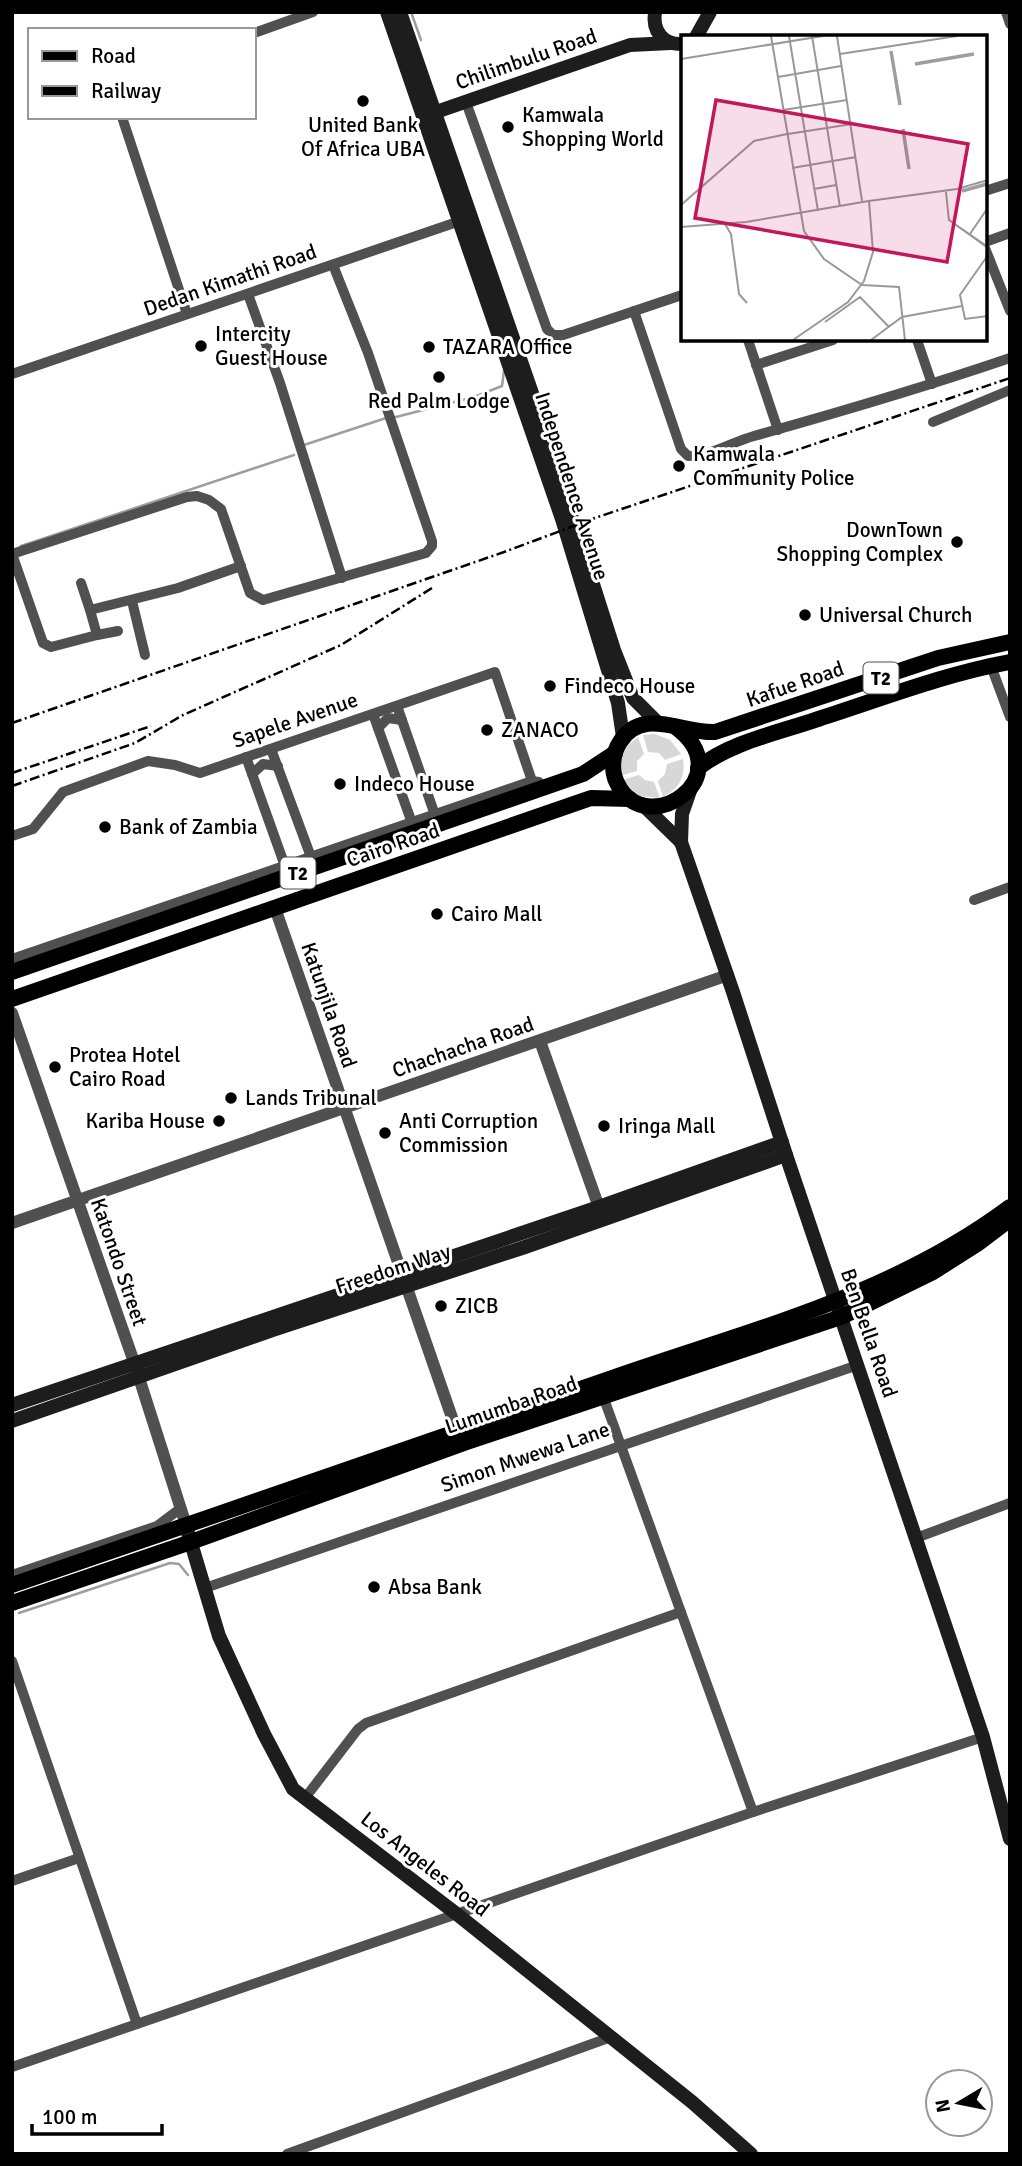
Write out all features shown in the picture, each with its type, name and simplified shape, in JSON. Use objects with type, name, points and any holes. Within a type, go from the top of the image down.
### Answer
[{"type":"main road","name":"Independence Avenue","points":[[387,12],[567,517]]},
{"type":"main road","name":"Independence Avenue","points":[[400,12],[436,112],[577,549],[618,703],[623,737]]},
{"type":"main road","points":[[697,35],[710,12]]},
{"type":"main road","name":"Chilimbulu Road","points":[[655,17],[660,35],[679,45]]},
{"type":"main road","name":"Chilimbulu Road","points":[[630,45],[655,17]]},
{"type":"main road","name":"Chilimbulu Road","points":[[436,112],[630,45],[679,45]]},
{"type":"main road","name":"Independence Avenue","points":[[577,549],[629,688],[634,698],[657,722]]},
{"type":"main road","name":"Kafue Road","points":[[674,726],[704,733],[725,729],[938,658],[1010,642]]},
{"type":"main road","name":"Kafue Road","points":[[698,768],[713,756],[760,739],[933,681],[1010,662]]},
{"type":"main road","points":[[657,722],[674,726],[693,743],[698,756],[698,768],[692,787],[681,799],[659,806],[636,802],[620,788],[614,775],[615,753],[623,737],[642,724],[657,722]]},
{"type":"main road","name":"Cairo Road","points":[[12,972],[57,950],[153,923],[180,908],[440,818],[553,785],[583,774],[615,753]]},
{"type":"main road","name":"Ben Bella Road","points":[[692,787],[682,814],[681,842],[983,1738],[1010,1839]]},
{"type":"main road","name":"Cairo Road","points":[[12,999],[591,798],[636,802]]},
{"type":"main road","name":"Ben Bella Road","points":[[636,802],[681,842]]},
{"type":"main road","points":[[440,818],[443,835],[453,846]]},
{"type":"main road","points":[[417,826],[433,839],[431,854]]},
{"type":"main road","points":[[153,923],[151,936],[155,943],[162,947]]},
{"type":"main road","points":[[131,930],[142,940],[140,954]]},
{"type":"main road","name":"Freedom Way","points":[[12,1405],[134,1362],[404,1280],[784,1149]]},
{"type":"main road","name":"Lumumba Road","points":[[12,1586],[457,1432],[839,1310],[969,1236],[1010,1208]]},
{"type":"main road","name":"Lumumba Road","points":[[12,1603],[191,1542],[839,1310],[933,1272],[1010,1220]]},
{"type":"main road","name":"Freedom Way","points":[[12,1421],[273,1330],[404,1280]]},
{"type":"main road","name":"Los Angeles Road","points":[[186,1525],[219,1636],[290,1784],[611,2037],[751,2154]]},
{"type":"street","points":[[256,32],[313,12]]},
{"type":"street","points":[[1006,12],[1010,24]]},
{"type":"street","points":[[466,102],[547,329],[553,335],[563,335],[681,295]]},
{"type":"street","points":[[122,119],[187,314]]},
{"type":"street","points":[[987,190],[1010,183]]},
{"type":"street","name":"Dedan Kimathi Road","points":[[12,374],[460,221]]},
{"type":"street","points":[[987,241],[1010,233]]},
{"type":"street","points":[[987,253],[1010,312]]},
{"type":"street","points":[[118,631],[51,647],[43,643],[12,554],[197,496],[209,499],[221,509],[250,593],[263,600],[426,554],[432,547],[368,353],[333,265]]},
{"type":"street","points":[[248,295],[280,383],[342,578]]},
{"type":"street","points":[[634,311],[681,449],[688,456],[698,456],[751,437],[932,384],[1010,358]]},
{"type":"street","points":[[748,341],[778,430]]},
{"type":"street","points":[[756,365],[830,341]]},
{"type":"street","points":[[917,341],[932,384]]},
{"type":"street","points":[[933,422],[1010,390]]},
{"type":"street","points":[[90,610],[131,601],[241,566]]},
{"type":"street","points":[[81,583],[97,635]]},
{"type":"street","points":[[131,601],[145,655]]},
{"type":"street","points":[[991,666],[1010,717]]},
{"type":"street","name":"Sapele Avenue","points":[[12,836],[33,829],[63,792],[148,761],[175,765],[200,773],[495,672],[532,781]]},
{"type":"street","points":[[397,706],[440,818]]},
{"type":"street","points":[[373,714],[417,826]]},
{"type":"street","points":[[378,728],[388,718],[402,720]]},
{"type":"street","points":[[271,749],[311,857]]},
{"type":"street","points":[[246,757],[285,866]]},
{"type":"street","points":[[252,775],[263,764],[278,766]]},
{"type":"street","points":[[476,806],[532,781],[553,785]]},
{"type":"street","points":[[12,960],[57,950],[180,908],[311,857],[343,852]]},
{"type":"street","points":[[974,900],[1010,887]]},
{"type":"street","name":"Katunjila Road","points":[[275,908],[457,1432]]},
{"type":"street","name":"Chachacha Road","points":[[12,1223],[727,975]]},
{"type":"street","name":"Katondo Street","points":[[12,1013],[134,1362],[186,1525]]},
{"type":"street","points":[[541,1041],[601,1213]]},
{"type":"street","name":"Simon Mwewa Lane","points":[[205,1588],[858,1365]]},
{"type":"street","points":[[603,1396],[753,1812]]},
{"type":"street","points":[[916,1538],[1010,1503]]},
{"type":"street","points":[[12,1576],[158,1526],[181,1508]]},
{"type":"street","points":[[305,1798],[358,1729],[366,1723],[681,1612]]},
{"type":"street","points":[[12,1661],[137,2024]]},
{"type":"street","points":[[12,2067],[753,1812],[983,1738]]},
{"type":"street","points":[[12,1881],[79,1858]]},
{"type":"street","points":[[287,2154],[611,2037]]},
{"type":"shaded area","points":[[655,734],[670,740],[681,754],[665,760],[659,753],[648,752],[643,735]]},
{"type":"shaded area","points":[[638,737],[644,754],[637,761],[637,771],[620,776],[623,754]]},
{"type":"shaded area","points":[[683,759],[680,781],[663,797],[658,781],[665,774],[667,764]]},
{"type":"shaded area","points":[[639,775],[654,782],[660,798],[638,796],[622,780]]},
{"type":"waterway","points":[[411,12],[421,40]]},
{"type":"waterway","points":[[528,356],[562,339]]},
{"type":"waterway","points":[[392,418],[474,397],[502,386],[504,371]]},
{"type":"waterway","points":[[304,445],[386,418]]},
{"type":"waterway","points":[[21,546],[294,455]]},
{"type":"waterway","points":[[19,1613],[170,1563],[179,1564],[188,1575]]},
{"type":"railway","points":[[12,723],[595,518],[1010,378]]},
{"type":"railway","points":[[12,786],[135,743],[183,715],[341,645],[432,588]]},
{"type":"railway","points":[[12,773],[151,726]]},
{"type":"place","name":"United Bank Of Africa UBA","points":[[363,101]]},
{"type":"place","name":"Kamwala Shopping World","points":[[508,127]]},
{"type":"place","name":"Intercity Guest House","points":[[201,346]]},
{"type":"place","name":"TAZARA Office","points":[[429,347]]},
{"type":"place","name":"Red Palm Lodge","points":[[439,377]]},
{"type":"place","name":"Kamwala Community Police","points":[[679,466]]},
{"type":"place","name":"DownTown Shopping Complex","points":[[957,542]]},
{"type":"place","name":"Universal Church","points":[[805,615]]},
{"type":"place","name":"Findeco House","points":[[550,686]]},
{"type":"place","name":"ZANACO","points":[[487,730]]},
{"type":"place","name":"Indeco House","points":[[340,784]]},
{"type":"place","name":"Bank of Zambia","points":[[105,827]]},
{"type":"place","name":"Cairo Mall","points":[[437,914]]},
{"type":"place","name":"Protea Hotel Cairo Road","points":[[55,1067]]},
{"type":"place","name":"Lands Tribunal","points":[[231,1098]]},
{"type":"place","name":"Kariba House","points":[[219,1121]]},
{"type":"place","name":"Iringa Mall","points":[[604,1126]]},
{"type":"place","name":"Anti Corruption Commission","points":[[385,1133]]},
{"type":"place","name":"ZICB","points":[[441,1306]]},
{"type":"place","name":"Absa Bank","points":[[374,1587]]}]
